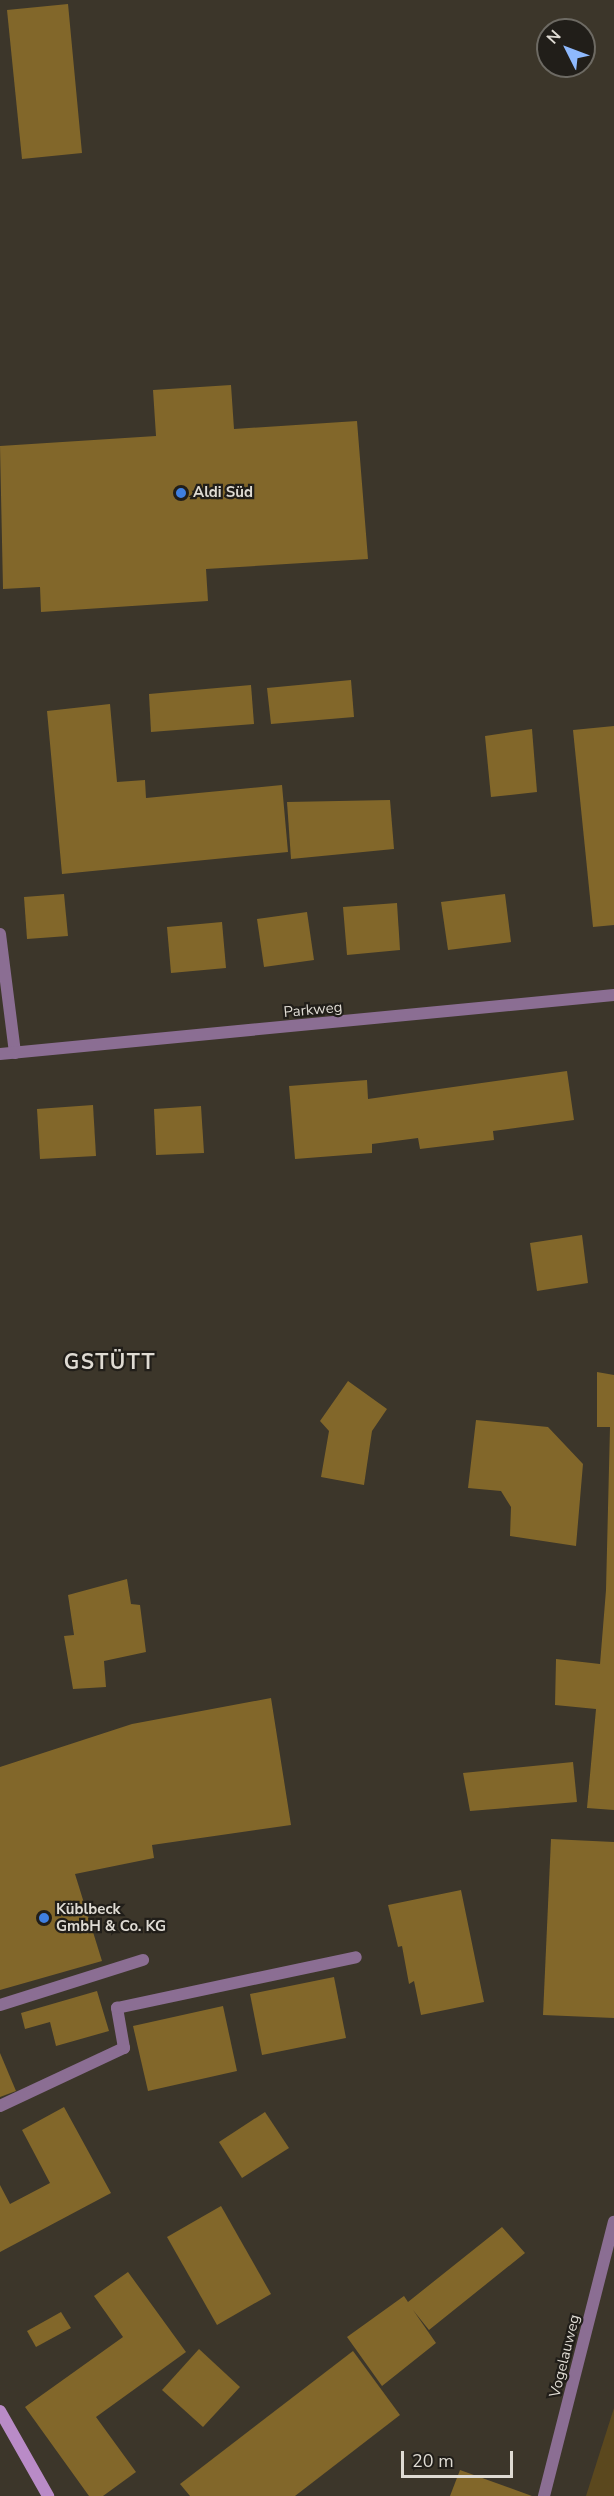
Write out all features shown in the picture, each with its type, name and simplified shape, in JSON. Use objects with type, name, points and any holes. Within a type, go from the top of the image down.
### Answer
[{"type":"main road","points":[[0,2411],[48,2496]]},
{"type":"street","points":[[0,934],[15,1053]]},
{"type":"street","name":"Parkweg","points":[[0,1054],[614,995]]},
{"type":"street","points":[[0,2106],[124,2048],[117,2008],[356,1957]]},
{"type":"street","points":[[0,2005],[143,1960]]},
{"type":"street","name":"Vogelauweg","points":[[544,2496],[614,2222]]},
{"type":"shaded area","points":[[614,2408],[614,2496],[586,2496]]},
{"type":"building","points":[[68,4],[82,153],[22,159],[7,10]]},
{"type":"building","name":"Aldi Süd","points":[[231,385],[234,429],[357,421],[368,559],[206,569],[208,601],[41,612],[40,587],[3,589],[0,446],[156,436],[153,390]]},
{"type":"building","points":[[351,680],[354,717],[271,724],[267,688]]},
{"type":"building","points":[[251,685],[254,724],[151,732],[149,694]]},
{"type":"building","points":[[110,704],[117,782],[145,780],[146,798],[282,785],[288,852],[62,874],[47,711]]},
{"type":"building","points":[[614,726],[614,925],[593,927],[573,730]]},
{"type":"building","points":[[532,729],[537,792],[491,797],[485,736]]},
{"type":"building","points":[[390,800],[394,849],[291,859],[287,802]]},
{"type":"building","points":[[64,894],[68,936],[27,939],[24,897]]},
{"type":"building","points":[[505,894],[511,942],[448,950],[441,902]]},
{"type":"building","points":[[397,903],[400,950],[347,955],[343,907]]},
{"type":"building","points":[[307,912],[314,960],[264,967],[257,919]]},
{"type":"building","points":[[222,922],[226,968],[171,973],[167,927]]},
{"type":"building","points":[[567,1071],[574,1120],[493,1131],[494,1140],[420,1149],[418,1138],[372,1144],[372,1153],[295,1159],[289,1086],[367,1080],[368,1099]]},
{"type":"building","points":[[93,1105],[96,1156],[40,1159],[37,1109]]},
{"type":"building","points":[[201,1106],[204,1153],[156,1155],[154,1109]]},
{"type":"building","points":[[582,1235],[588,1283],[537,1291],[530,1243]]},
{"type":"building","points":[[597,1372],[614,1375],[614,1810],[587,1808],[596,1709],[555,1705],[556,1659],[600,1664],[606,1590],[610,1427],[597,1427]]},
{"type":"building","points":[[348,1381],[387,1409],[372,1431],[364,1485],[321,1477],[329,1431],[320,1421]]},
{"type":"building","points":[[476,1420],[548,1427],[583,1464],[576,1546],[510,1536],[511,1507],[501,1491],[468,1488]]},
{"type":"building","points":[[127,1579],[131,1604],[140,1605],[146,1652],[104,1661],[106,1687],[73,1689],[64,1636],[74,1635],[68,1595]]},
{"type":"building","points":[[271,1698],[291,1825],[152,1845],[154,1858],[75,1874],[102,1961],[0,1990],[0,1767],[132,1724]]},
{"type":"building","points":[[573,1762],[577,1802],[470,1811],[463,1773]]},
{"type":"building","points":[[551,1839],[614,1842],[614,2018],[543,2015]]},
{"type":"building","points":[[461,1890],[484,2002],[421,2015],[414,1981],[409,1984],[402,1946],[398,1947],[388,1905]]},
{"type":"building","points":[[334,1977],[346,2038],[262,2055],[250,1994]]},
{"type":"building","points":[[97,1991],[109,2031],[56,2046],[50,2022],[25,2029],[21,2013]]},
{"type":"building","points":[[223,2006],[237,2071],[148,2091],[133,2026]]},
{"type":"building","points":[[0,2053],[16,2091],[0,2097]]},
{"type":"building","points":[[64,2107],[111,2193],[0,2252],[0,2185],[10,2204],[50,2183],[22,2130]]},
{"type":"building","points":[[265,2112],[289,2148],[242,2178],[219,2142]]},
{"type":"building","points":[[221,2206],[271,2294],[217,2325],[167,2237]]},
{"type":"building","points":[[502,2227],[525,2253],[429,2330],[413,2310],[436,2343],[382,2386],[347,2337],[404,2296],[408,2302]]},
{"type":"building","points":[[128,2272],[186,2352],[96,2417],[136,2472],[103,2496],[89,2496],[25,2407],[123,2337],[94,2296]]},
{"type":"building","points":[[61,2312],[71,2328],[36,2347],[27,2331]]},
{"type":"building","points":[[199,2349],[240,2387],[203,2427],[162,2390]]},
{"type":"building","points":[[353,2351],[400,2415],[295,2496],[190,2496],[180,2484]]},
{"type":"building","points":[[460,2470],[532,2496],[450,2496]]},
{"type":"place","name":"Aldi Süd","points":[[181,493]]},
{"type":"place","name":"Küblbeck GmbH & Co. KG","points":[[44,1918]]},
{"type":"district","name":"GSTÜTT","points":[[110,1362]]}]
